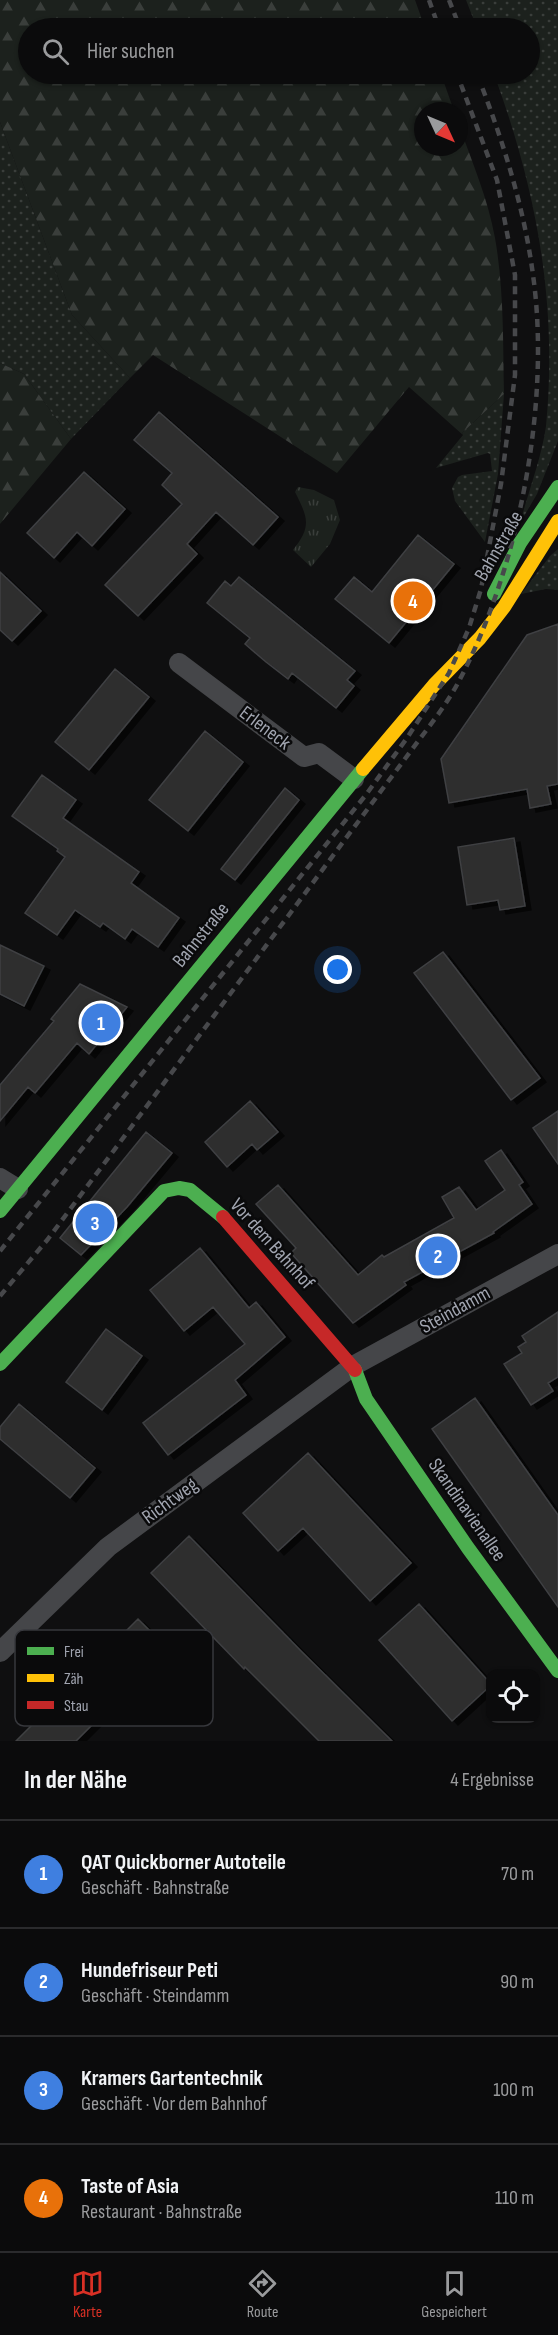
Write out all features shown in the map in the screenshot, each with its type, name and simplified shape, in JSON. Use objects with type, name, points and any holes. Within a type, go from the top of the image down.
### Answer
[{"type":"main road","name":"Bahnstraße","points":[[434,685],[446,663],[482,614],[520,543],[552,501],[558,487]]},
{"type":"main road","name":"Bahnstraße","points":[[0,1211],[354,779],[434,685],[480,638],[504,607],[558,521]]},
{"type":"main road","name":"Vor dem Bahnhof","points":[[0,1364],[164,1191],[179,1188],[190,1190],[219,1212],[353,1366]]},
{"type":"main road","name":"Skandinavienallee","points":[[353,1366],[366,1399],[468,1548],[558,1671]]},
{"type":"street","name":"Erleneck","points":[[179,663],[304,758],[319,753],[354,779]]},
{"type":"street","points":[[0,1178],[18,1189]]},
{"type":"street","name":"Steindamm","points":[[353,1366],[558,1254]]},
{"type":"street","name":"Richtweg","points":[[23,1630],[108,1547],[353,1366]]},
{"type":"street","name":"Richtweg","points":[[0,1652],[15,1637]]},
{"type":"green space","points":[[0,0],[415,0],[421,18],[18,18],[18,84],[445,84],[451,102],[414,102],[414,156],[468,156],[468,150],[492,223],[500,277],[504,394],[462,433],[463,435],[409,387],[337,473],[153,355],[130,378],[72,315],[0,122]]},
{"type":"green space","points":[[466,0],[558,0],[558,441],[537,494],[520,523],[546,426],[549,335],[546,290],[532,203],[522,160],[497,84],[540,84],[540,18],[473,18]]},
{"type":"green space","points":[[0,122],[72,315],[130,378],[71,439],[24,374],[0,363]]},
{"type":"green space","points":[[0,363],[24,374],[71,439],[0,524]]},
{"type":"green space","points":[[504,394],[498,474],[485,542],[455,501],[452,488],[458,477],[462,475],[492,471],[490,454],[436,468],[463,435],[462,433]]},
{"type":"green space","points":[[298,487],[314,490],[334,500],[340,520],[330,544],[311,567],[293,550],[303,534],[306,522],[295,492]]},
{"type":"green space","points":[[558,549],[558,590],[546,589],[521,594],[550,556]]},
{"type":"building","points":[[159,412],[278,517],[253,545],[216,512],[187,544],[197,554],[138,616],[105,585],[182,504],[162,485],[172,473],[134,440]]},
{"type":"building","points":[[84,472],[125,509],[92,546],[77,532],[54,558],[27,533]]},
{"type":"building","points":[[418,535],[454,564],[389,643],[335,599],[354,577],[372,592]]},
{"type":"building","points":[[0,572],[41,611],[12,641],[0,630]]},
{"type":"building","points":[[239,577],[355,671],[347,680],[354,686],[336,708],[292,673],[288,679],[266,662],[245,644],[250,638],[207,603],[225,581],[231,586]]},
{"type":"building","points":[[558,624],[558,784],[547,786],[551,804],[530,808],[527,789],[449,803],[441,759],[527,635]]},
{"type":"building","points":[[115,669],[149,697],[89,770],[55,742]]},
{"type":"building","points":[[205,731],[243,762],[188,831],[149,800]]},
{"type":"building","points":[[42,775],[76,800],[63,818],[139,872],[131,883],[179,918],[158,947],[132,929],[125,939],[103,923],[100,927],[75,910],[57,935],[25,913],[65,857],[57,851],[58,849],[12,816]]},
{"type":"building","points":[[285,788],[299,800],[235,880],[221,869]]},
{"type":"building","points":[[514,838],[525,906],[500,910],[498,900],[467,905],[458,847]]},
{"type":"building","points":[[0,945],[44,966],[24,1006],[0,994]]},
{"type":"building","points":[[443,952],[540,1078],[511,1100],[414,973]]},
{"type":"building","points":[[80,984],[127,1007],[89,1054],[77,1043],[35,1093],[28,1087],[0,1121],[0,1085],[54,1021],[51,1019]]},
{"type":"building","points":[[250,1101],[278,1132],[257,1150],[252,1144],[227,1167],[205,1142]]},
{"type":"building","points":[[558,1111],[558,1164],[533,1128]]},
{"type":"building","points":[[146,1132],[172,1153],[127,1207],[81,1255],[60,1238]]},
{"type":"building","points":[[501,1150],[523,1182],[519,1185],[532,1204],[494,1233],[404,1282],[406,1285],[353,1323],[291,1253],[296,1248],[256,1204],[278,1185],[358,1275],[382,1255],[384,1257],[454,1218],[442,1197],[459,1187],[476,1210],[505,1190],[485,1161]]},
{"type":"building","points":[[200,1248],[249,1308],[256,1302],[285,1337],[235,1380],[246,1395],[168,1455],[143,1423],[245,1344],[213,1307],[184,1331],[150,1290]]},
{"type":"building","points":[[558,1312],[558,1377],[548,1383],[553,1391],[531,1405],[504,1364],[522,1353],[518,1347],[526,1342],[522,1336]]},
{"type":"building","points":[[106,1329],[142,1356],[102,1410],[66,1382]]},
{"type":"building","points":[[475,1398],[558,1515],[558,1607],[432,1429]]},
{"type":"building","points":[[19,1404],[95,1468],[70,1498],[0,1439],[0,1427]]},
{"type":"building","points":[[308,1453],[411,1563],[370,1601],[303,1528],[278,1551],[243,1513]]},
{"type":"building","points":[[189,1536],[392,1741],[319,1741],[213,1637],[213,1630],[206,1630],[151,1573]]},
{"type":"building","points":[[419,1604],[486,1679],[486,1690],[452,1721],[379,1640]]},
{"type":"building","points":[[138,1619],[149,1630],[127,1630]]},
{"type":"building","points":[[31,1726],[91,1726],[76,1741],[16,1741]]},
{"type":"railway","points":[[429,0],[435,18]]},
{"type":"railway","points":[[449,0],[456,18]]},
{"type":"railway","points":[[0,1251],[365,796],[407,738],[449,673],[469,628],[481,589],[501,484],[515,375],[515,275],[497,180],[461,84]]},
{"type":"railway","points":[[0,1296],[48,1239],[436,717],[459,681],[480,636],[514,536],[533,429],[537,376],[537,324],[533,275],[524,223],[503,148],[481,84]]},
{"type":"traffic: fast","points":[[494,594],[520,543],[558,487]]},
{"type":"traffic: fast","points":[[0,1211],[363,769]]},
{"type":"traffic: fast","points":[[0,1364],[164,1191],[179,1188],[190,1190],[223,1217]]},
{"type":"traffic: fast","points":[[355,1370],[366,1399],[468,1548],[558,1671]]},
{"type":"traffic: slow","points":[[363,769],[434,685],[480,638],[504,607],[558,521]]},
{"type":"traffic: jam","points":[[223,1217],[355,1370]]},
{"type":"place","name":"Taste of Asia","points":[[413,601]]},
{"type":"place","name":"QAT Quickborner Autoteile","points":[[101,1023]]},
{"type":"place","name":"Kramers Gartentechnik","points":[[95,1223]]},
{"type":"place","name":"Hundefriseur Peti","points":[[438,1256]]}]
